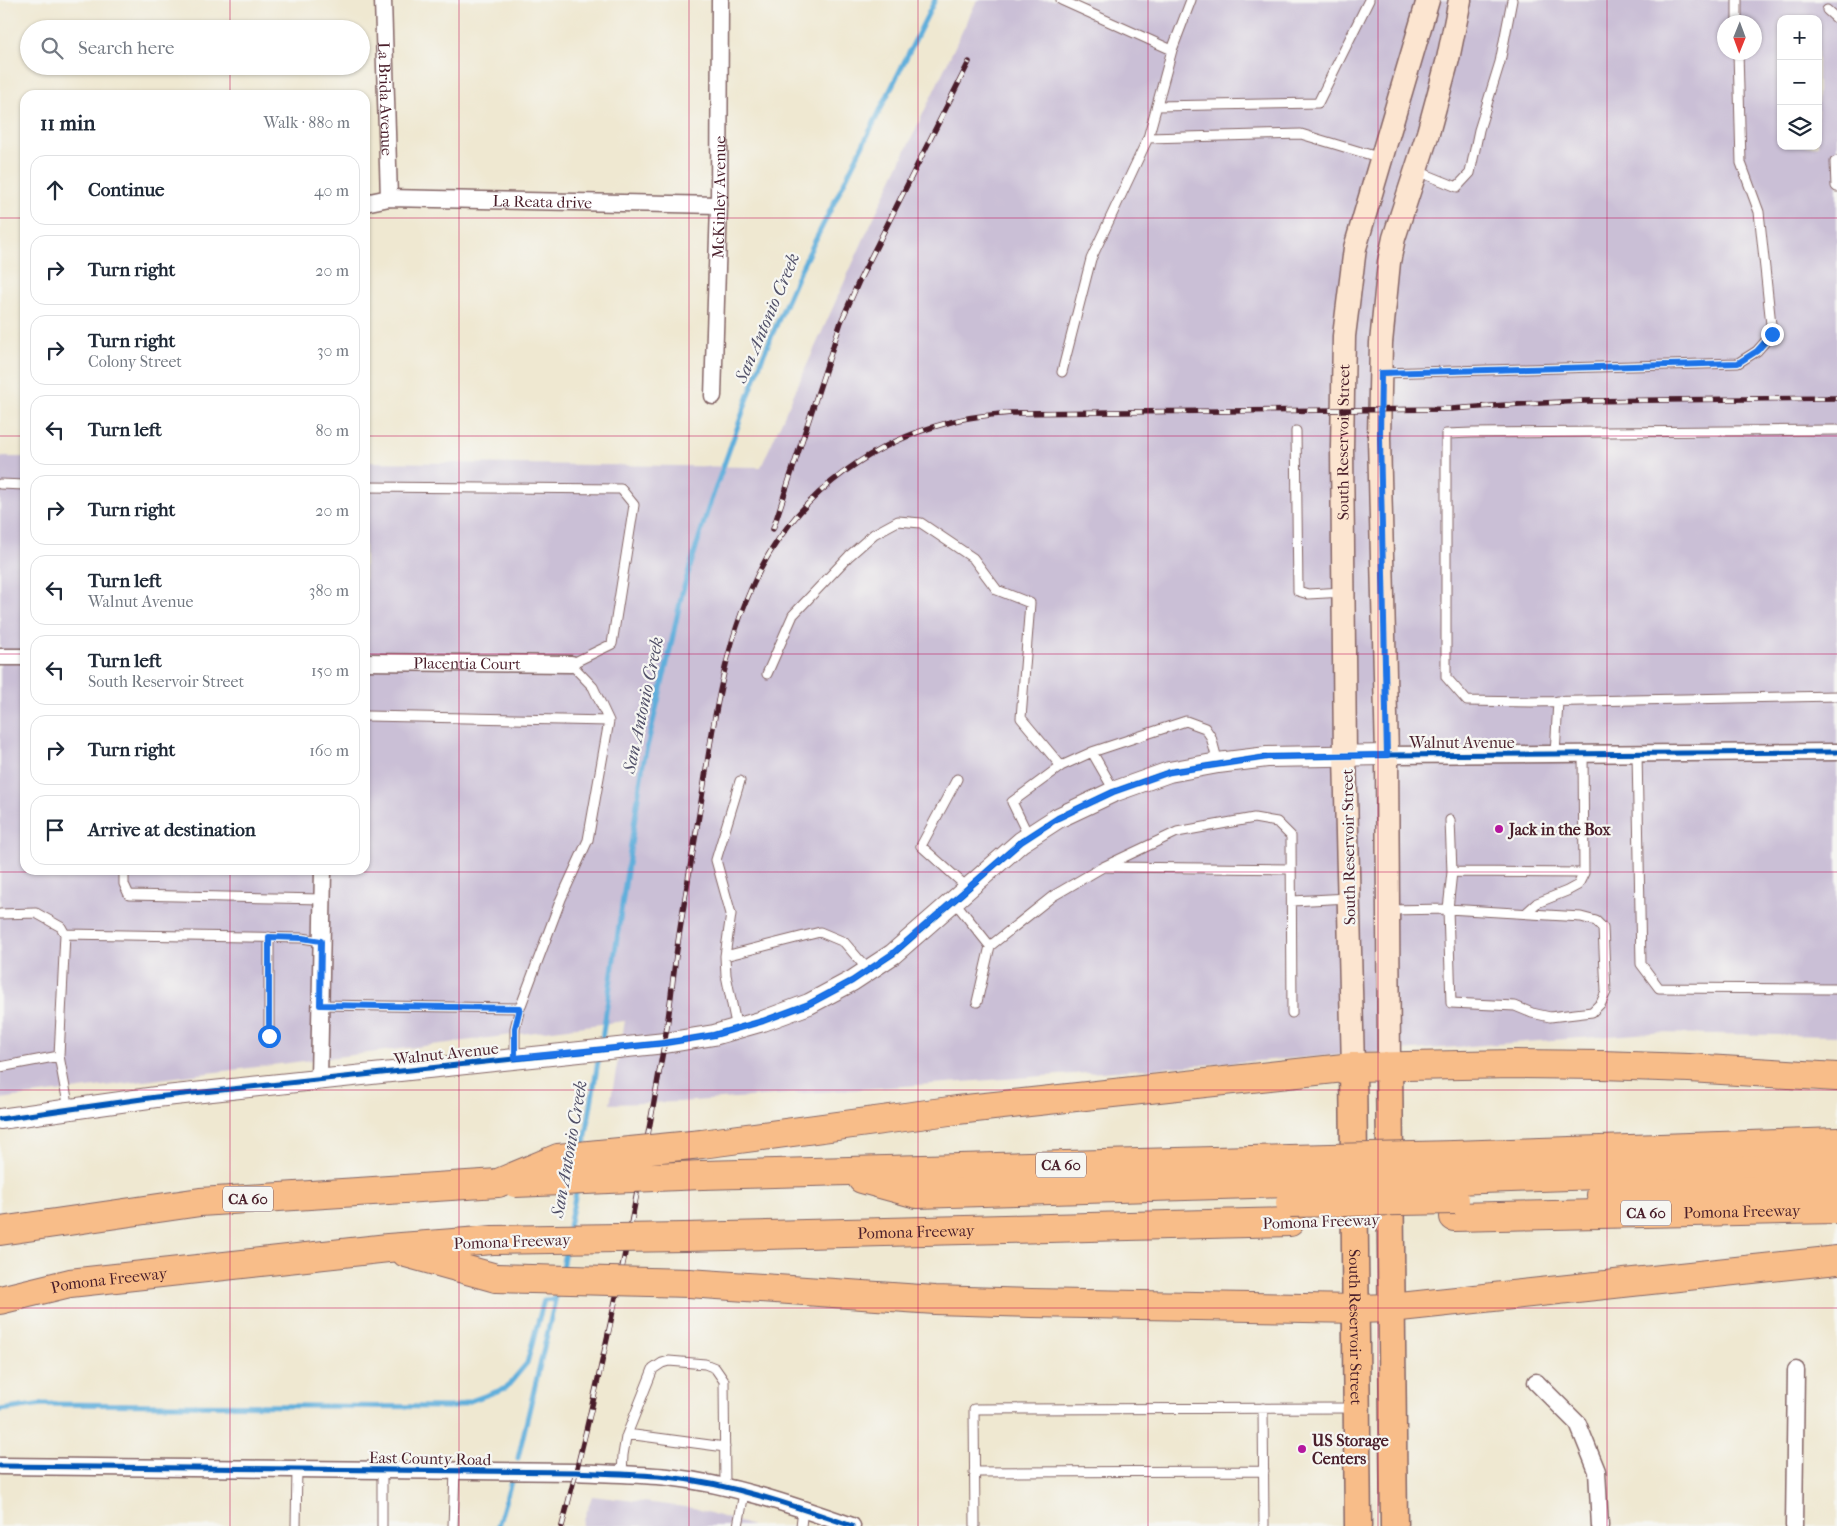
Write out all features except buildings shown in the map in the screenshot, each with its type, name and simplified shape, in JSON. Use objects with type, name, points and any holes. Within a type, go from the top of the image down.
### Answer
[{"type":"highway","points":[[498,1184],[558,1158],[702,1144],[957,1110],[1353,1068],[1515,1064],[1600,1065],[1689,1068],[1837,1077]]},
{"type":"highway","name":"Pomona Freeway","points":[[0,1230],[200,1202],[702,1174],[832,1171],[1290,1192],[1454,1188],[1837,1142]]},
{"type":"highway","points":[[1454,1188],[1837,1167]]},
{"type":"highway","points":[[1454,1188],[1837,1188]]},
{"type":"highway","name":"Pomona Freeway","points":[[0,1300],[70,1283],[388,1248],[493,1240],[840,1234],[1290,1192],[1454,1188],[1837,1209]]},
{"type":"highway","points":[[388,1248],[496,1278],[689,1283],[935,1300],[1041,1304],[1357,1309],[1390,1308],[1837,1260]]},
{"type":"main road","points":[[1394,1526],[1390,1308],[1387,755],[1380,448],[1381,344],[1389,262],[1394,238],[1428,133],[1448,59],[1460,3],[1427,0]]},
{"type":"main road","name":"South Reservoir Street","points":[[1358,1526],[1353,1068],[1345,755],[1342,447],[1344,336],[1355,248],[1427,0]]},
{"type":"main road","points":[[1381,158],[1415,170]]},
{"type":"street","name":"La Brida Avenue","points":[[382,0],[389,198]]},
{"type":"street","name":"McKinley Avenue","points":[[713,396],[719,205],[720,0]]},
{"type":"street","name":"La Reata drive","points":[[370,201],[389,198],[719,205]]},
{"type":"street","points":[[0,657],[20,657]]},
{"type":"street","name":"Placentia Court","points":[[370,662],[571,664]]},
{"type":"street","name":"Walnut Avenue","points":[[0,1119],[156,1097],[665,1043],[737,1029],[809,1004],[869,970],[892,954],[1029,837],[1058,818],[1115,792],[1170,772],[1218,763],[1267,757],[1837,752]]},
{"type":"street","points":[[319,1079],[323,875]]},
{"type":"street","points":[[1794,1526],[1796,1370]]},
{"type":"street","points":[[1536,1382],[1578,1424],[1597,1471],[1600,1526]]},
{"type":"street","name":"East County Road","points":[[0,1466],[455,1471],[622,1474],[668,1477],[725,1487],[802,1509],[852,1526]]},
{"type":"lane","points":[[1061,0],[1172,50]]},
{"type":"lane","points":[[1062,372],[1091,259],[1148,138],[1172,50],[1191,0]]},
{"type":"lane","points":[[1157,106],[1318,103],[1369,0]]},
{"type":"lane","points":[[1415,170],[1457,187],[1470,173],[1479,130],[1500,62],[1512,0]]},
{"type":"lane","points":[[1736,0],[1737,15]]},
{"type":"lane","points":[[1827,10],[1837,19]]},
{"type":"lane","points":[[1381,373],[1738,363],[1757,351],[1772,334],[1759,212],[1741,163],[1738,60]]},
{"type":"lane","points":[[1148,138],[1302,134],[1381,158]]},
{"type":"lane","points":[[1837,161],[1835,162],[1837,187]]},
{"type":"lane","points":[[1837,430],[1493,432],[1446,434],[1446,677],[1466,701],[1531,702],[1837,696]]},
{"type":"lane","points":[[1296,431],[1298,591],[1308,594],[1344,592]]},
{"type":"lane","points":[[0,484],[20,485]]},
{"type":"lane","points":[[370,487],[621,489],[634,505],[612,644],[571,664],[593,687],[609,721],[588,840],[562,899],[520,1008],[515,1028],[515,1058]]},
{"type":"lane","points":[[768,674],[793,615],[849,556],[874,534],[898,521],[921,523],[972,558],[998,590],[1030,603],[1020,718],[1061,766]]},
{"type":"lane","points":[[1555,754],[1558,701]]},
{"type":"lane","points":[[370,716],[609,721]]},
{"type":"lane","points":[[1029,837],[1012,802],[1061,766],[1092,752],[1186,721],[1205,728],[1211,737],[1218,763]]},
{"type":"lane","points":[[1092,752],[1115,792]]},
{"type":"lane","points":[[1637,753],[1641,964],[1659,988],[1837,989]]},
{"type":"lane","points":[[1526,913],[1538,903],[1567,892],[1578,885],[1584,873],[1583,754]]},
{"type":"lane","points":[[957,779],[921,846],[961,894],[990,946]]},
{"type":"lane","points":[[737,1029],[726,975],[725,956],[732,914],[716,860],[740,781]]},
{"type":"lane","points":[[977,1002],[990,946],[1053,896],[1103,867],[1177,832],[1254,818],[1277,822],[1291,836],[1292,1013]]},
{"type":"lane","points":[[1389,910],[1448,909],[1526,913],[1581,916],[1596,921],[1603,928],[1606,992],[1601,1003],[1592,1012],[1550,1017],[1532,1013],[1515,1006],[1451,1003],[1448,909],[1452,872],[1450,820]]},
{"type":"lane","points":[[1103,867],[1291,868]]},
{"type":"lane","points":[[1452,872],[1584,873]]},
{"type":"lane","points":[[124,875],[124,884],[129,895],[322,899]]},
{"type":"lane","points":[[1292,901],[1349,898]]},
{"type":"lane","points":[[0,914],[36,914],[61,927],[65,934],[60,1056],[69,1109]]},
{"type":"lane","points":[[725,956],[820,932],[844,942],[869,970]]},
{"type":"lane","points":[[65,934],[269,937],[302,938],[321,941]]},
{"type":"lane","points":[[269,937],[269,1036]]},
{"type":"lane","points":[[320,1005],[520,1008]]},
{"type":"lane","points":[[0,1067],[60,1056]]},
{"type":"lane","points":[[622,1474],[622,1454],[627,1434],[653,1369],[662,1363],[669,1362],[705,1364],[715,1368],[724,1381],[725,1487]]},
{"type":"lane","points":[[1264,1408],[1264,1526]]},
{"type":"lane","points":[[975,1526],[974,1409],[1356,1408]]},
{"type":"lane","points":[[627,1434],[725,1447]]},
{"type":"lane","points":[[296,1526],[298,1469]]},
{"type":"lane","points":[[382,1470],[382,1526]]},
{"type":"lane","points":[[454,1526],[455,1471]]},
{"type":"lane","points":[[974,1472],[1264,1471]]},
{"type":"lane","points":[[738,1526],[744,1493]]},
{"type":"lane","points":[[801,1526],[802,1509]]},
{"type":"shaded area","points":[[977,0],[1837,0],[1837,1036],[1651,1033],[679,1102],[610,1104],[625,1021],[0,1099],[0,457],[20,457],[20,875],[370,875],[370,462],[761,467],[866,234]]},
{"type":"shaded area","points":[[592,1496],[694,1508],[752,1526],[582,1526]]},
{"type":"waterway","name":"San Antonio Creek","points":[[601,1046],[643,764],[682,593],[708,509],[763,356],[798,275],[935,0]]},
{"type":"waterway","name":"San Antonio Creek","points":[[584,1147],[599,1055]]},
{"type":"waterway","name":"San Antonio Creek","points":[[568,1231],[577,1188]]},
{"type":"waterway","name":"San Antonio Creek","points":[[561,1273],[566,1247]]},
{"type":"waterway","name":"San Antonio Creek","points":[[518,1458],[558,1288]]},
{"type":"waterway","points":[[0,1410],[43,1404],[454,1407],[506,1388],[527,1363],[544,1300],[555,1299]]},
{"type":"waterway","name":"San Antonio Creek","points":[[498,1526],[511,1482]]},
{"type":"railway","points":[[773,529],[841,322],[859,281],[969,62]]},
{"type":"railway","points":[[562,1526],[592,1407],[642,1166],[666,1033],[675,961],[711,737],[728,656],[745,603],[769,554],[785,530],[823,489],[845,471],[894,442],[920,431],[947,423],[986,415],[1011,413],[1451,409],[1584,401],[1837,398]]},
{"type":"cycle path","points":[[0,1119],[156,1097],[665,1043],[714,1035],[763,1021],[809,1004],[852,981],[893,954],[1021,842],[1058,818],[1113,792],[1169,772],[1267,757],[1837,752]]},
{"type":"cycle path","points":[[0,1466],[576,1472],[656,1476],[692,1480],[738,1490],[852,1526]]},
{"type":"place","name":"Jack in the Box","points":[[1499,829]]},
{"type":"place","name":"US Storage Centers","points":[[1302,1449]]},
{"type":"route","points":[[269,1036],[269,937],[302,938],[321,941],[320,1005],[520,1008],[515,1028],[515,1058],[665,1043],[714,1035],[763,1021],[809,1004],[852,981],[892,954],[1021,842],[1058,818],[1113,792],[1170,772],[1218,763],[1267,757],[1387,755],[1380,438],[1381,373],[1738,363],[1757,351],[1772,334]]}]
